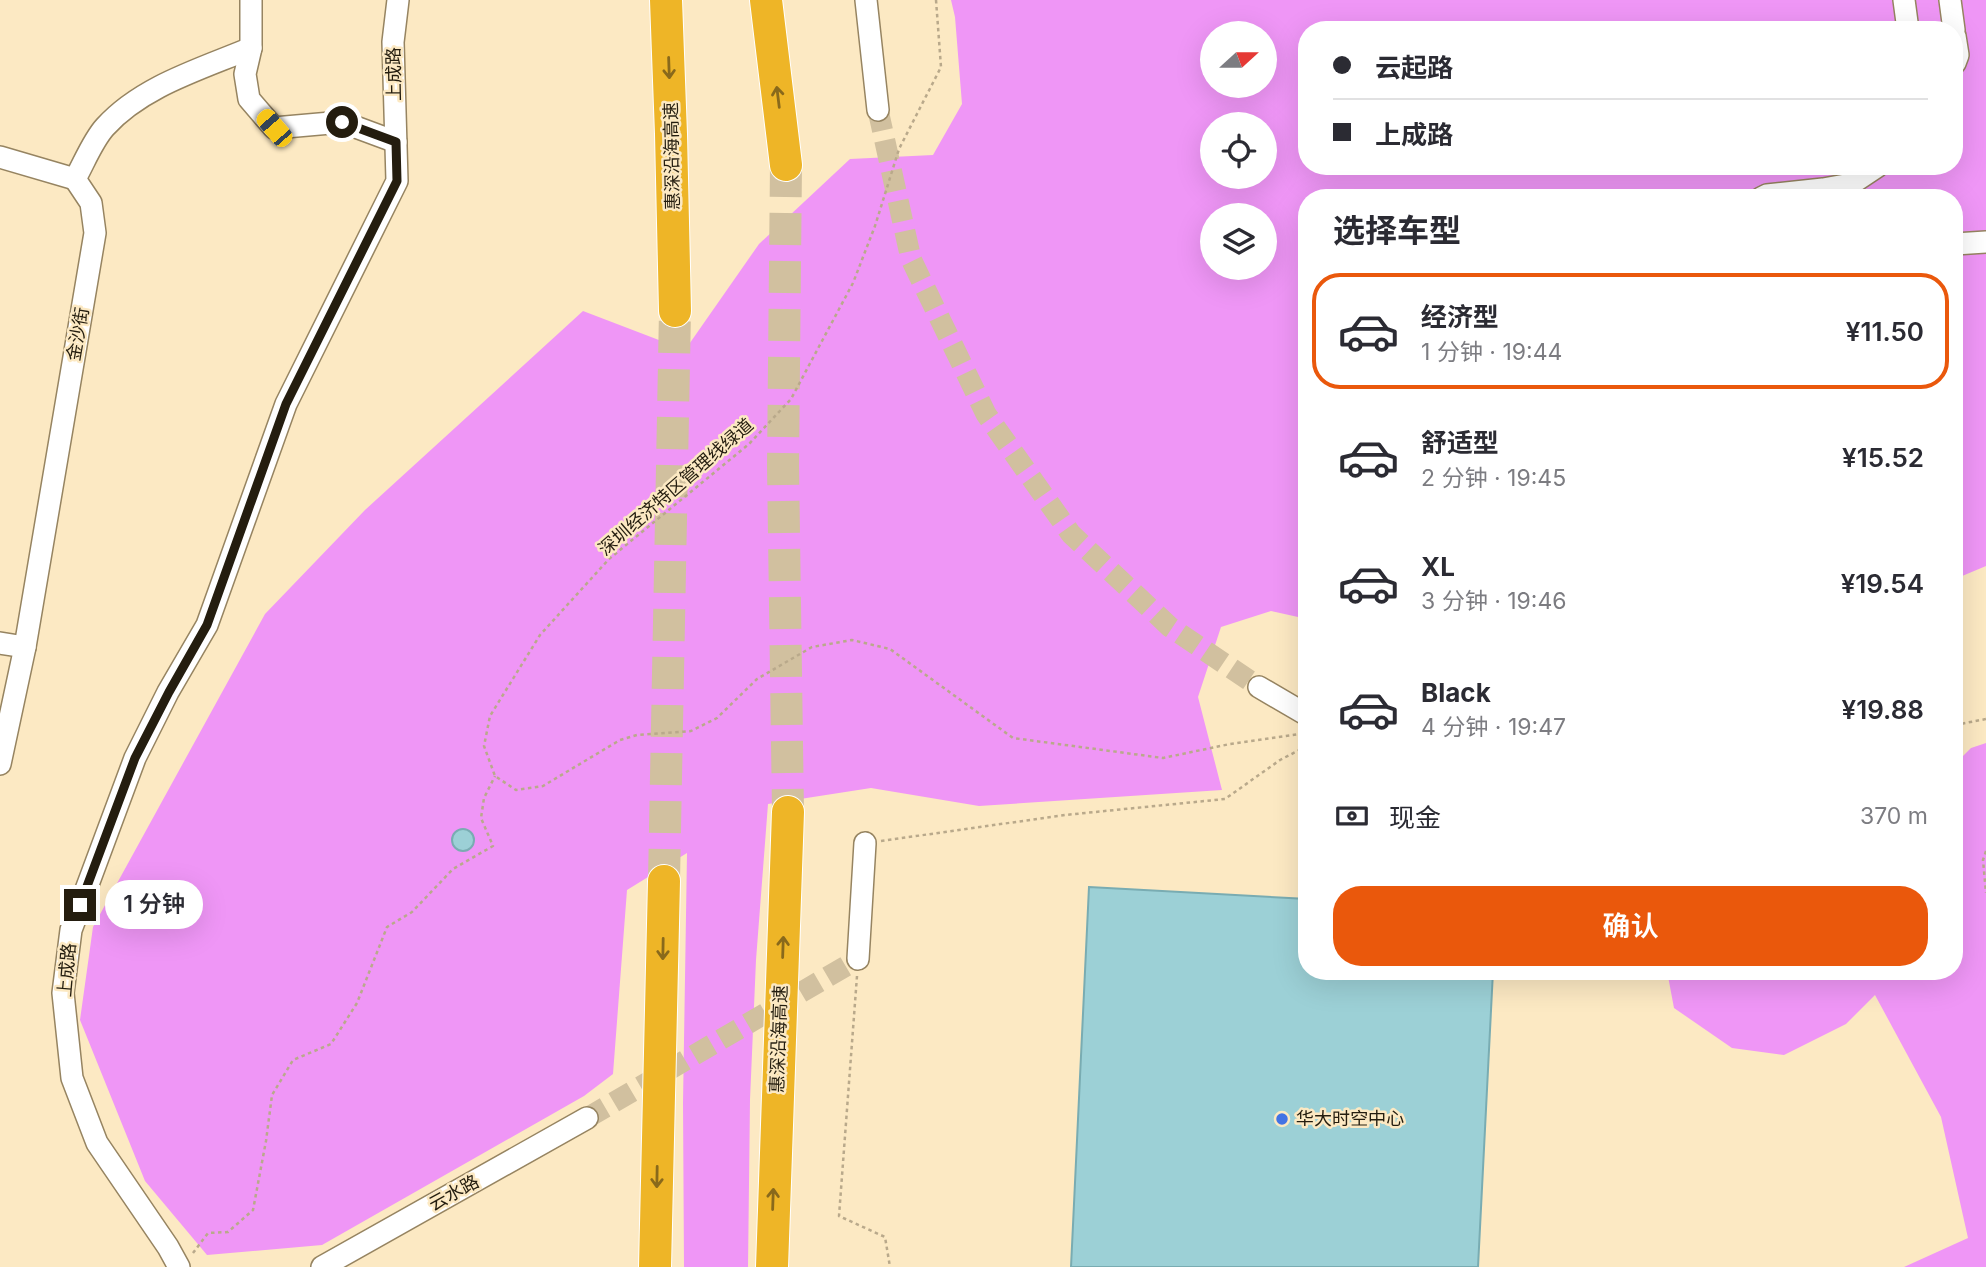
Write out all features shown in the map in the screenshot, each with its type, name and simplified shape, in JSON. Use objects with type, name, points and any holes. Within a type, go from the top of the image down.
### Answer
[{"type":"highway","name":"惠深沿海高速","points":[[666,0],[676,311]]},
{"type":"highway","points":[[766,0],[786,165]]},
{"type":"highway","name":"惠深沿海高速","points":[[772,1267],[788,812]]},
{"type":"highway","points":[[655,1267],[664,881]]},
{"type":"street","points":[[251,0],[251,48],[245,74],[249,99],[274,128],[342,122],[396,142]]},
{"type":"street","name":"上成路","points":[[184,1263],[168,1247],[97,1143],[72,1078],[63,993],[71,930],[135,758],[207,625],[286,404],[397,181],[393,42],[398,0]]},
{"type":"street","points":[[866,0],[878,110]]},
{"type":"street","points":[[870,42],[882,0]]},
{"type":"street","points":[[1904,0],[1907,21]]},
{"type":"street","points":[[1950,0],[1953,21]]},
{"type":"street","points":[[0,157],[75,179],[104,129],[129,106],[168,83],[251,48]]},
{"type":"street","points":[[1823,189],[1851,184],[1864,175]]},
{"type":"street","name":"金沙街","points":[[0,764],[25,647],[95,233],[92,203],[75,179]]},
{"type":"street","points":[[1963,243],[1986,242]]},
{"type":"street","points":[[0,643],[25,647]]},
{"type":"street","points":[[1259,687],[1298,710]]},
{"type":"street","points":[[858,959],[865,843]]},
{"type":"street","name":"云水路","points":[[322,1267],[587,1118]]},
{"type":"path","name":"深圳经济特区管理线绿道","points":[[495,776],[484,746],[490,716],[540,635],[609,559],[750,444],[791,399],[853,283],[875,226],[899,149],[941,67],[936,0]]},
{"type":"path","points":[[184,1263],[208,1233],[228,1232],[253,1210],[272,1095],[293,1060],[331,1044],[357,1003],[387,927],[412,912],[453,869],[493,845],[481,818],[484,798],[495,776],[516,790],[543,786],[620,740],[637,735],[691,731],[717,718],[757,679],[812,647],[852,640],[890,649],[1013,738],[1163,758],[1298,733]]},
{"type":"path","points":[[1963,723],[1986,719]]},
{"type":"path","points":[[865,843],[1065,815],[1225,799],[1280,760],[1298,751]]},
{"type":"path","points":[[1986,851],[1983,860],[1986,893]]},
{"type":"path","points":[[858,959],[839,1216],[885,1237],[890,1267]]},
{"type":"shaded area","points":[[951,0],[1986,0],[1986,566],[1963,576],[1963,189],[1298,189],[1298,617],[1271,611],[1221,627],[1198,697],[1222,790],[979,806],[871,788],[768,804],[756,960],[750,1100],[748,1267],[684,1267],[683,1103],[687,853],[627,890],[613,1074],[584,1096],[322,1245],[207,1255],[145,1181],[80,1020],[93,927],[265,614],[365,510],[583,311],[685,350],[759,244],[850,159],[933,155],[962,104],[955,17]]},
{"type":"shaded area","points":[[1986,743],[1986,1267],[1904,1267],[1968,1238],[1941,1117],[1875,995],[1846,1024],[1784,1055],[1732,1048],[1674,1008],[1669,980],[1963,980],[1963,756],[1971,748]]},
{"type":"building","points":[[463,829],[471,832],[474,840],[471,848],[463,851],[455,848],[452,840],[455,832]]},
{"type":"building","name":"华大时空中心","points":[[1089,887],[1298,899],[1298,980],[1493,980],[1478,1267],[1071,1267]]},
{"type":"tunnel","points":[[878,110],[911,259],[986,414],[1071,534],[1170,627],[1259,687]]},
{"type":"tunnel","points":[[786,165],[783,465],[788,812]]},
{"type":"tunnel","points":[[664,881],[675,311]]},
{"type":"tunnel","points":[[587,1118],[858,959]]},
{"type":"place","name":"华大时空中心","points":[[1282,1119]]},
{"type":"route","points":[[80,905],[135,758],[207,625],[286,404],[397,181],[396,142],[342,122]]}]
